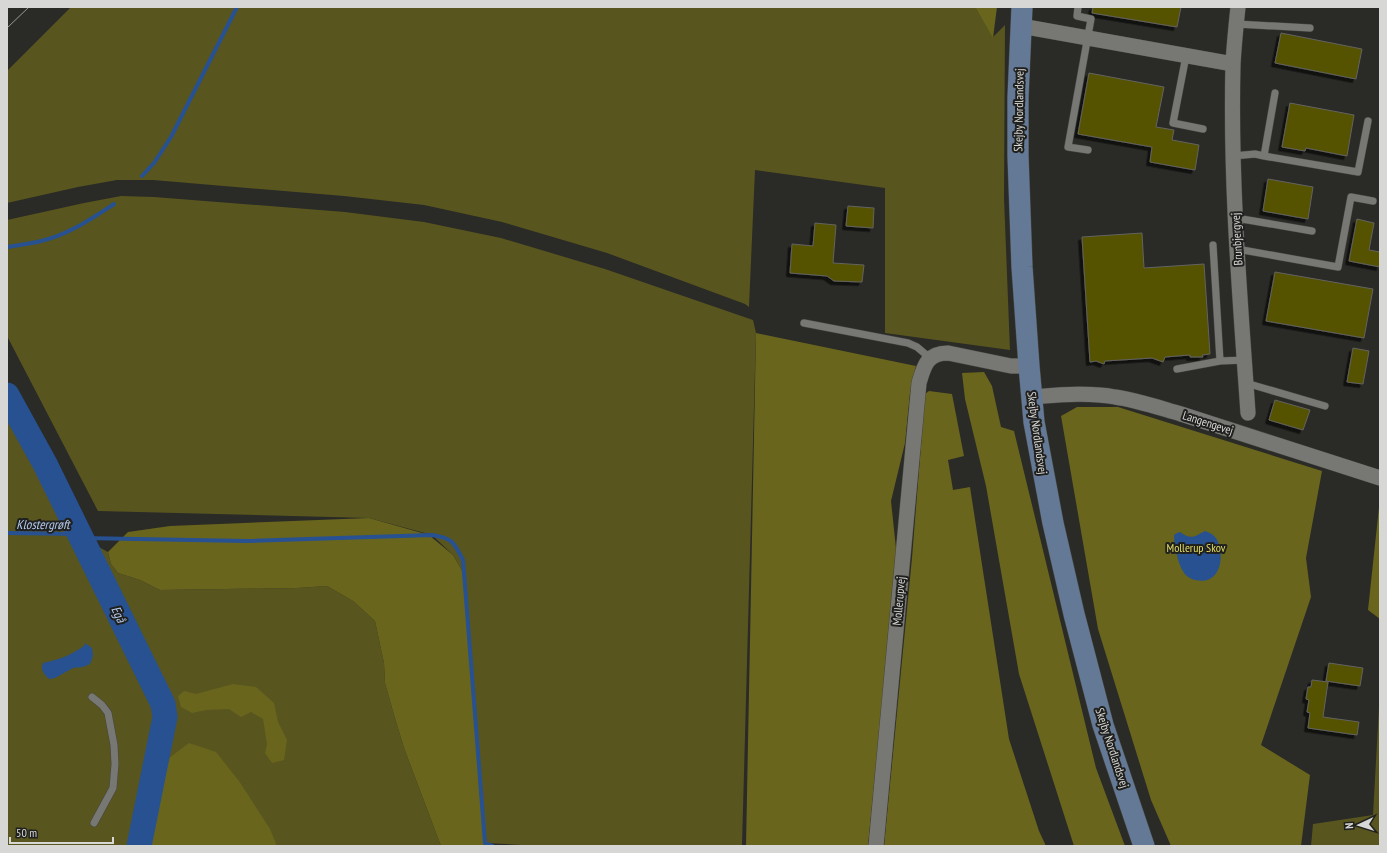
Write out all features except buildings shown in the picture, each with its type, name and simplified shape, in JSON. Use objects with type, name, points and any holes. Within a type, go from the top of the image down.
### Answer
[{"type":"street","name":"Brunbjergvej","points":[[1238,7],[1233,64],[1233,156],[1237,249],[1248,413]]},
{"type":"street","points":[[1021,17],[1088,38],[1233,64]]},
{"type":"street","name":"Skejby Nordlandsvej","points":[[1021,17],[1018,96],[1018,156],[1022,267],[1032,397],[1041,463],[1074,614],[1103,725],[1144,846]]},
{"type":"street","points":[[930,358],[940,353],[948,353],[1011,366],[1029,366]]},
{"type":"street","name":"Mollerupvej","points":[[876,846],[919,383],[923,367],[930,358]]},
{"type":"street","name":"Langengevej","points":[[1032,397],[1088,394],[1115,397],[1181,414],[1380,478]]},
{"type":"lane","points":[[1078,7],[1077,16],[1091,19],[1068,147],[1088,150]]},
{"type":"lane","points":[[1236,24],[1310,28]]},
{"type":"lane","points":[[1186,56],[1173,123],[1203,129]]},
{"type":"lane","points":[[1264,156],[1275,93]]},
{"type":"lane","points":[[1233,156],[1255,154],[1358,172],[1368,121]]},
{"type":"lane","points":[[1237,249],[1338,267],[1351,197],[1373,201]]},
{"type":"lane","points":[[1236,218],[1312,231]]},
{"type":"lane","points":[[1213,244],[1220,361]]},
{"type":"lane","points":[[804,323],[908,344],[917,347],[930,358]]},
{"type":"lane","points":[[1177,369],[1220,361],[1245,360]]},
{"type":"lane","points":[[1246,383],[1325,406]]},
{"type":"lane","points":[[92,697],[102,705],[108,713],[114,745],[115,764],[113,788],[94,823]]},
{"type":"shaded area","points":[[71,7],[975,7],[993,37],[1005,25],[1004,198],[1010,350],[885,333],[885,188],[755,170],[749,307],[745,304],[607,253],[502,222],[424,205],[344,196],[153,180],[117,180],[7,203],[7,71]]},
{"type":"shaded area","points":[[121,196],[154,197],[345,212],[424,222],[501,238],[605,269],[753,320],[756,333],[742,846],[540,846],[485,843],[464,574],[453,555],[432,535],[369,518],[98,511],[7,336],[7,220]]},
{"type":"shaded area","points":[[7,382],[83,533],[82,538],[108,552],[111,564],[118,573],[140,580],[160,590],[297,588],[327,586],[353,601],[375,621],[384,663],[385,683],[394,715],[404,748],[441,846],[7,846]]},
{"type":"shaded area","points":[[1380,689],[1380,846],[1311,846],[1313,824],[1373,815]]},
{"type":"green space","points":[[975,7],[997,7],[993,38]]},
{"type":"green space","points":[[756,333],[916,366],[910,393],[905,443],[891,501],[897,558],[868,846],[746,846]]},
{"type":"green space","points":[[984,372],[992,386],[1001,427],[1014,431],[1096,768],[1125,846],[1074,846],[1019,674],[986,486],[965,399],[962,373]]},
{"type":"green space","points":[[929,391],[952,394],[964,456],[948,460],[953,490],[970,487],[1009,739],[1039,831],[1046,846],[884,846],[912,558],[925,394]]},
{"type":"green space","name":"Mollerup Skov","points":[[1077,407],[1118,407],[1322,471],[1306,558],[1311,597],[1261,745],[1310,775],[1301,846],[1171,846],[1151,800],[1098,629],[1061,416]]},
{"type":"green space","points":[[1380,498],[1380,619],[1368,610]]},
{"type":"green space","points":[[369,518],[429,535],[453,555],[464,574],[480,797],[485,839],[484,846],[441,846],[404,748],[394,715],[385,683],[384,663],[375,621],[353,601],[327,586],[297,588],[160,590],[140,580],[118,573],[111,564],[108,552],[128,532],[170,526]]},
{"type":"green space","points":[[233,684],[256,687],[274,703],[278,722],[287,740],[284,760],[272,763],[265,753],[267,744],[263,719],[251,712],[241,717],[229,709],[206,710],[192,713],[181,707],[178,696],[184,691],[196,694]]},
{"type":"green space","points":[[189,743],[216,752],[239,781],[270,829],[277,846],[145,846],[151,808],[169,758]]},
{"type":"water","points":[[1205,531],[1214,535],[1218,542],[1221,555],[1219,568],[1216,573],[1208,580],[1202,581],[1190,578],[1184,573],[1179,564],[1174,535],[1180,532],[1192,537]]},
{"type":"water","points":[[85,643],[92,648],[93,656],[90,664],[83,667],[73,668],[55,678],[49,679],[44,674],[42,670],[43,663],[69,655],[84,646]]},
{"type":"waterway","points":[[142,176],[154,163],[171,137],[237,7]]},
{"type":"waterway","points":[[7,247],[37,242],[61,235],[79,226],[114,204]]},
{"type":"waterway","name":"Egå","points":[[7,395],[45,464],[163,704],[165,717],[139,846]]},
{"type":"waterway","name":"Klostergrøft","points":[[7,533],[80,534]]},
{"type":"waterway","points":[[82,538],[246,541],[432,535],[448,539],[455,545],[463,560],[485,843],[493,846]]},
{"type":"tram line","points":[[7,28],[29,7]]}]
